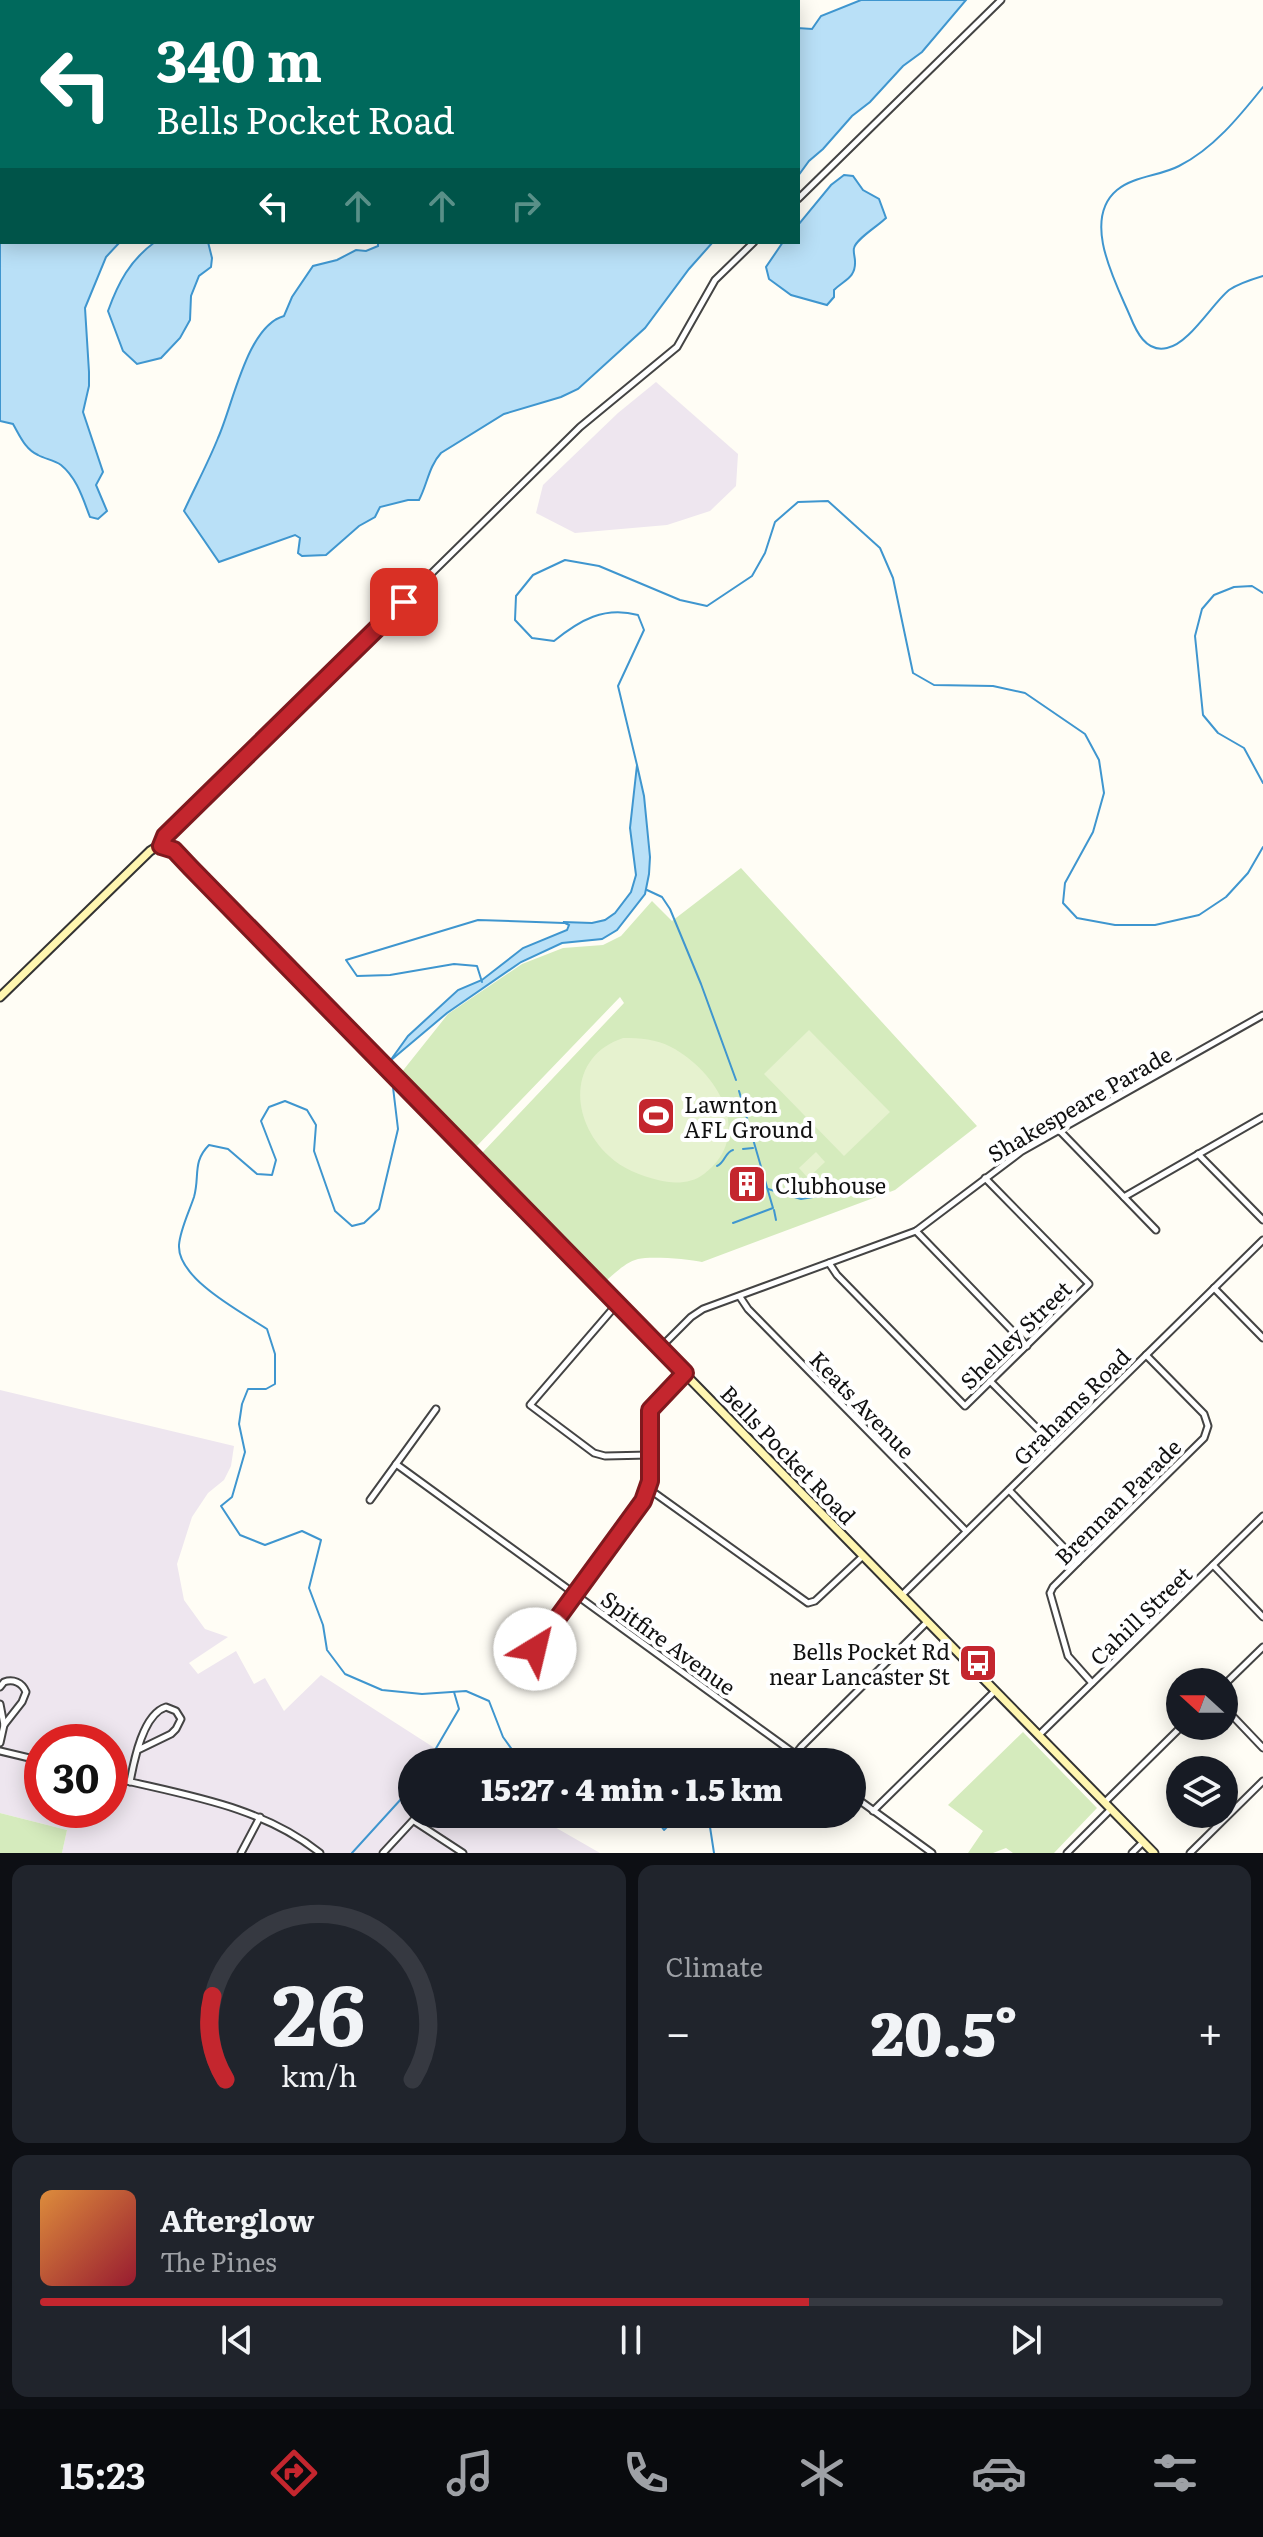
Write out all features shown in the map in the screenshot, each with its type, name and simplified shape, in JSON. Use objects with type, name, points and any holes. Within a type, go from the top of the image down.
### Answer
[{"type":"main road","points":[[0,997],[150,851],[161,846]]},
{"type":"main road","name":"Bells Pocket Road","points":[[161,846],[174,850],[1154,1853]]},
{"type":"street","points":[[800,197],[1001,0]]},
{"type":"street","points":[[161,846],[165,836],[580,427],[677,347],[715,280],[752,244]]},
{"type":"street","name":"Shakespeare Parade","points":[[660,1348],[703,1309],[916,1231],[1022,1151],[1263,1015]]},
{"type":"street","points":[[1124,1197],[1263,1117]]},
{"type":"street","points":[[1060,1131],[1156,1230]]},
{"type":"street","points":[[1198,1154],[1263,1220]]},
{"type":"street","name":"Shelley Street","points":[[829,1263],[837,1275],[965,1406],[1089,1284],[985,1178]]},
{"type":"street","points":[[916,1231],[1027,1346]]},
{"type":"street","name":"Grahams Road","points":[[902,1595],[1263,1240]]},
{"type":"street","points":[[1214,1288],[1263,1338]]},
{"type":"street","name":"Keats Avenue","points":[[740,1297],[748,1309],[966,1531]]},
{"type":"street","points":[[617,1304],[530,1405],[594,1453],[605,1456],[649,1455]]},
{"type":"street","name":"Brennan Parade","points":[[1092,1683],[1068,1656],[1051,1599],[1053,1587],[1207,1433],[1204,1414],[1146,1355]]},
{"type":"street","points":[[517,1673],[649,1489],[650,1410],[685,1373]]},
{"type":"street","points":[[990,1381],[1054,1445]]},
{"type":"street","points":[[370,1500],[436,1409]]},
{"type":"street","name":"Spitfire Avenue","points":[[396,1464],[787,1748]]},
{"type":"street","points":[[649,1489],[808,1603],[815,1601],[863,1556]]},
{"type":"street","points":[[1009,1490],[1078,1562]]},
{"type":"street","name":"Cahill Street","points":[[1039,1735],[1263,1516]]},
{"type":"street","points":[[1213,1565],[1263,1617]]},
{"type":"street","points":[[801,1748],[927,1622]]},
{"type":"street","points":[[1238,1671],[1263,1647]]},
{"type":"street","points":[[0,1687],[4,1682],[13,1681],[21,1684],[26,1692],[4,1725]]},
{"type":"street","points":[[873,1811],[995,1690]]},
{"type":"street","points":[[0,1704],[4,1725],[0,1743]]},
{"type":"street","points":[[138,1750],[176,1729],[181,1719],[176,1711],[166,1707],[155,1712],[138,1750],[130,1782],[260,1817],[295,1835],[320,1853]]},
{"type":"street","points":[[1238,1722],[1263,1748]]},
{"type":"street","points":[[1067,1853],[1169,1740]]},
{"type":"street","points":[[0,1751],[24,1757]]},
{"type":"street","points":[[1190,1853],[1263,1781]]},
{"type":"street","points":[[866,1806],[932,1853]]},
{"type":"street","points":[[241,1853],[260,1817]]},
{"type":"street","points":[[383,1853],[407,1828]]},
{"type":"street","points":[[425,1828],[463,1853]]},
{"type":"street","points":[[1132,1853],[1143,1842]]},
{"type":"shaded area","points":[[656,382],[738,454],[736,486],[710,511],[667,525],[575,533],[536,513],[543,485],[618,413]]},
{"type":"shaded area","points":[[0,1390],[234,1446],[231,1466],[224,1480],[208,1493],[192,1517],[177,1564],[184,1600],[205,1629],[228,1637],[189,1663],[198,1674],[236,1651],[254,1684],[265,1678],[284,1711],[321,1675],[433,1747],[398,1748],[398,1828],[556,1828],[600,1853],[62,1853],[67,1830],[59,1828],[128,1828],[128,1724],[24,1724],[24,1819],[0,1813]]},
{"type":"green space","points":[[741,868],[977,1126],[895,1190],[702,1262],[670,1258],[638,1259],[625,1265],[606,1281],[482,1153],[624,1003],[620,997],[474,1149],[401,1073],[448,1014],[522,964],[563,948],[603,945],[621,936],[652,901],[672,921]]},
{"type":"green space","points":[[809,1030],[890,1112],[844,1156],[764,1074]]},
{"type":"green space","name":"Lawnton AFL Ground","points":[[623,1038],[660,1042],[671,1047],[703,1071],[715,1087],[729,1123],[727,1141],[719,1158],[699,1177],[670,1182],[632,1171],[609,1156],[587,1125],[580,1091],[584,1074],[592,1059],[605,1047]]},
{"type":"green space","points":[[816,1152],[825,1162],[808,1178],[799,1168]]},
{"type":"green space","points":[[1023,1732],[1097,1808],[1054,1853],[1013,1853],[1006,1848],[993,1853],[968,1853],[983,1831],[948,1805]]},
{"type":"green space","points":[[0,1813],[24,1819],[24,1828],[67,1830],[62,1853],[0,1853]]},
{"type":"water","points":[[861,0],[966,0],[922,52],[903,66],[870,102],[852,116],[800,173],[800,28],[812,29],[821,16]]},
{"type":"water","points":[[844,175],[853,176],[863,190],[879,199],[886,218],[856,244],[854,271],[834,290],[834,297],[827,305],[791,295],[769,279],[766,267],[782,244],[800,244],[800,223],[831,185]]},
{"type":"water","points":[[0,244],[118,244],[106,257],[85,308],[89,386],[83,412],[103,472],[96,485],[107,511],[98,519],[90,517],[79,489],[67,470],[33,452],[13,424],[0,421]]},
{"type":"water","points":[[153,244],[208,244],[212,258],[211,267],[199,276],[191,296],[190,320],[180,338],[161,358],[137,364],[123,351],[108,311],[126,273]]},
{"type":"water","points":[[711,244],[645,328],[578,389],[504,414],[441,453],[419,500],[380,507],[375,517],[359,526],[326,555],[302,556],[298,553],[300,538],[295,535],[219,562],[184,511],[218,438],[251,350],[271,323],[284,316],[292,297],[313,266],[337,260],[356,250],[366,251],[378,246]]},
{"type":"water","points":[[637,765],[644,796],[649,874],[645,894],[617,930],[602,939],[562,943],[521,962],[447,1013],[390,1061],[408,1036],[458,990],[482,980],[523,948],[567,930],[569,925],[563,922],[592,923],[605,920],[615,913],[631,892],[636,875],[630,828]]},
{"type":"waterway","points":[[1263,87],[1235,121],[1203,151],[1179,166],[1131,182],[1117,190],[1107,203],[1102,218],[1102,234],[1110,270],[1132,322],[1143,340],[1153,347],[1160,349],[1175,345],[1192,332],[1229,290],[1263,276]]},
{"type":"waterway","points":[[637,765],[618,686],[644,630],[638,615],[603,614],[583,621],[554,641],[532,638],[515,620],[516,596],[533,575],[565,560],[599,566],[680,600],[707,606],[752,576],[765,553],[775,522],[798,502],[828,501],[880,548],[893,578],[913,673],[934,685],[993,686],[1025,693],[1085,734],[1099,760],[1104,793],[1093,832],[1065,883],[1063,903],[1077,918],[1115,925],[1155,925],[1199,915],[1226,897],[1248,873],[1263,847]]},
{"type":"waterway","points":[[1263,593],[1252,586],[1234,587],[1214,595],[1202,609],[1195,636],[1203,715],[1218,733],[1244,748],[1263,783]]},
{"type":"waterway","points":[[647,890],[662,897],[670,909],[736,1080]]},
{"type":"waterway","points":[[482,982],[477,966],[454,964],[390,975],[357,976],[346,960],[478,920],[564,923]]},
{"type":"waterway","points":[[392,1079],[398,1129],[379,1209],[364,1223],[352,1226],[335,1211],[314,1151],[316,1125],[307,1110],[285,1101],[269,1107],[261,1121],[276,1160],[272,1175],[257,1174],[228,1149],[209,1145],[200,1157],[196,1189],[180,1239],[181,1258],[213,1294],[267,1329],[275,1354],[275,1384],[266,1389],[248,1389],[242,1404],[239,1424],[245,1452],[232,1497],[221,1506],[240,1535],[265,1545],[302,1531],[321,1540],[309,1588],[323,1625],[327,1650],[345,1674],[382,1690],[422,1694],[466,1691],[489,1701],[503,1737],[511,1748]]},
{"type":"waterway","points":[[733,1223],[773,1208],[739,1091]]},
{"type":"waterway","points":[[743,1149],[753,1148]]},
{"type":"waterway","points":[[717,1166],[733,1150]]},
{"type":"waterway","points":[[768,1189],[801,1199],[855,1190]]},
{"type":"waterway","points":[[774,1210],[776,1220]]},
{"type":"waterway","points":[[436,1748],[459,1709],[454,1692]]},
{"type":"waterway","points":[[352,1853],[398,1802]]},
{"type":"waterway","points":[[662,1828],[666,1828]]},
{"type":"waterway","points":[[710,1828],[714,1853]]},
{"type":"place","name":"Lawnton AFL Ground","points":[[656,1116]]},
{"type":"place","name":"Clubhouse","points":[[747,1184]]},
{"type":"place","name":"Bells Pocket Rd near Lancaster St","points":[[978,1663]]},
{"type":"route","points":[[404,602],[165,836],[161,846],[174,850],[685,1373],[650,1410],[650,1481],[643,1501],[535,1649]]}]
